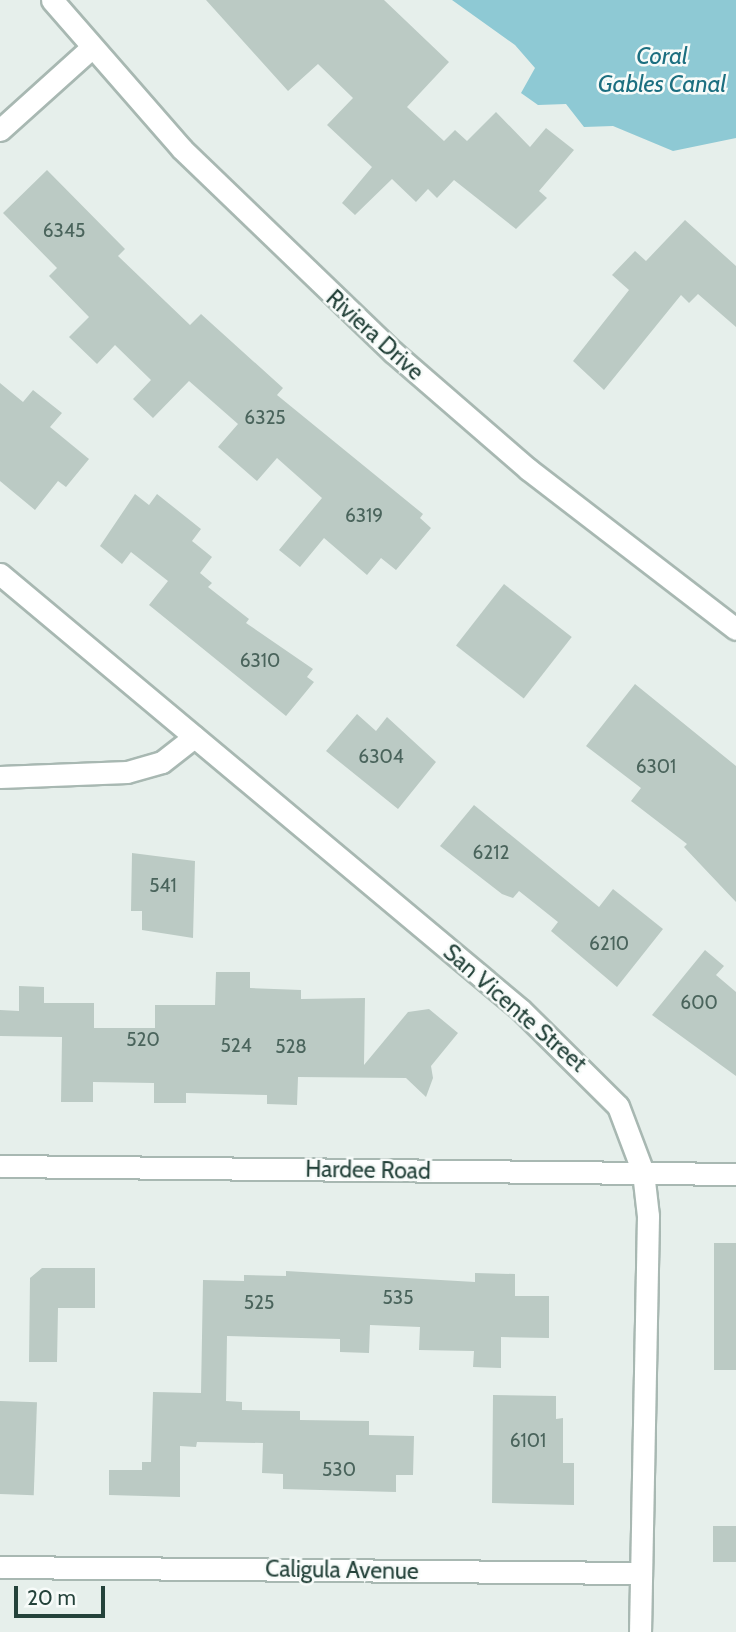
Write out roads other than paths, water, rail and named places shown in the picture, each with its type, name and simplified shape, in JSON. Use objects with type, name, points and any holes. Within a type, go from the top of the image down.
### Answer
[{"type":"street","name":"Riviera Drive","points":[[52,0],[91,48],[235,204],[393,352],[528,469],[736,629]]},
{"type":"street","points":[[0,131],[91,48]]},
{"type":"street","name":"San Vicente Street","points":[[0,574],[577,1060],[618,1106],[643,1172],[648,1216],[640,1632]]},
{"type":"street","points":[[0,777],[127,772],[162,762],[194,737]]},
{"type":"street","name":"Hardee Road","points":[[0,1166],[736,1174]]},
{"type":"street","name":"Caligula Avenue","points":[[0,1567],[641,1573]]},
{"type":"water","name":"Coral Gables Canal","points":[[452,0],[736,0],[736,138],[673,151],[613,126],[584,127],[566,104],[538,105],[521,93],[535,68],[515,45]]}]
